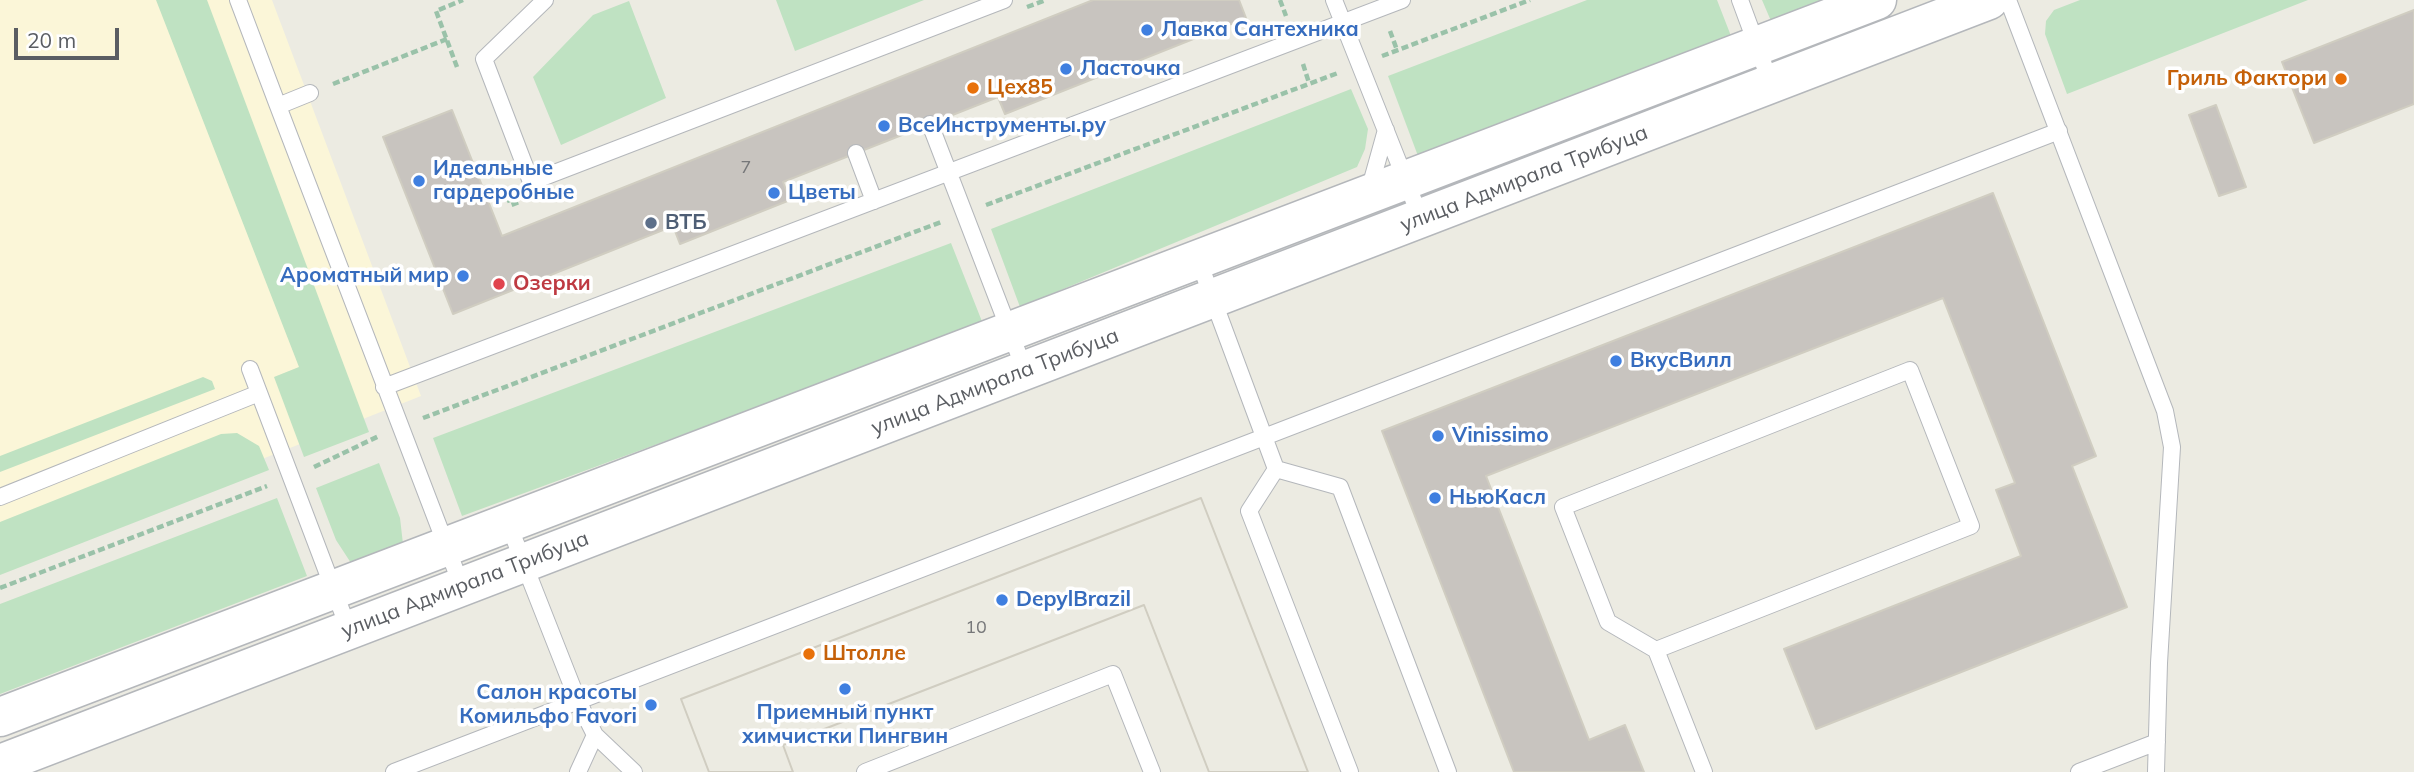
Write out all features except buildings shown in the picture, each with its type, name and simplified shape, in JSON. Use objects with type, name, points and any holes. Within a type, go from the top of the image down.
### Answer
[{"type":"street","name":"улица Адмирала Трибуца","points":[[0,717],[1877,0]]},
{"type":"street","name":"улица Адмирала Трибуца","points":[[0,764],[1989,0]]},
{"type":"lane","points":[[238,0],[384,387],[463,587]]},
{"type":"lane","points":[[545,0],[484,59],[531,182],[1004,0]]},
{"type":"lane","points":[[1334,0],[1421,219]]},
{"type":"lane","points":[[384,387],[1402,0]]},
{"type":"lane","points":[[1740,0],[1771,85]]},
{"type":"lane","points":[[2008,0],[2165,411],[2172,447],[2156,772]]},
{"type":"lane","points":[[278,106],[310,93]]},
{"type":"lane","points":[[930,124],[1025,370]]},
{"type":"lane","points":[[1368,194],[1386,130]]},
{"type":"lane","points":[[394,772],[2059,131]]},
{"type":"lane","points":[[856,153],[874,201]]},
{"type":"lane","points":[[1198,259],[1276,469]]},
{"type":"lane","points":[[250,369],[349,630]]},
{"type":"lane","points":[[1656,649],[1971,526],[1910,370],[1563,507],[1608,622],[1656,649],[1704,772]]},
{"type":"lane","points":[[0,497],[259,393]]},
{"type":"lane","points":[[1276,469],[1249,511],[1350,772]]},
{"type":"lane","points":[[1276,469],[1339,487],[1448,772]]},
{"type":"lane","points":[[508,523],[578,701],[595,735],[634,772]]},
{"type":"lane","points":[[865,772],[1113,674],[1152,772]]},
{"type":"lane","points":[[578,772],[595,735]]},
{"type":"lane","points":[[2079,772],[2157,742]]},
{"type":"path","points":[[0,588],[291,477],[400,426],[1530,0]]},
{"type":"path","points":[[310,93],[447,39]]},
{"type":"shaded area","points":[[0,0],[272,0],[421,396],[0,563]]},
{"type":"green space","points":[[156,0],[207,0],[369,432],[304,457],[274,377],[299,367]]},
{"type":"green space","points":[[776,0],[924,0],[795,51]]},
{"type":"green space","points":[[1587,0],[1717,0],[1731,36],[1418,156],[1388,76]]},
{"type":"green space","points":[[1762,0],[1827,0],[1771,21]]},
{"type":"green space","points":[[2080,0],[2308,0],[2067,94],[2045,34],[2046,21],[2054,10]]},
{"type":"green space","points":[[629,1],[666,98],[561,145],[533,77],[593,15]]},
{"type":"green space","points":[[1351,89],[1368,129],[1365,149],[1357,167],[1020,307],[991,229]]},
{"type":"green space","points":[[951,243],[983,324],[462,516],[433,438]]},
{"type":"green space","points":[[203,377],[212,381],[215,389],[0,472],[0,456]]},
{"type":"green space","points":[[237,433],[259,446],[269,470],[0,575],[0,522],[221,434]]},
{"type":"green space","points":[[379,463],[400,518],[403,544],[351,563],[336,540],[316,488]]},
{"type":"green space","points":[[277,498],[307,576],[0,694],[0,604]]},
{"type":"place","name":"Лавка Сантехника","points":[[1147,30]]},
{"type":"place","name":"Ласточка","points":[[1066,69]]},
{"type":"place","name":"Гриль Фактори","points":[[2341,79]]},
{"type":"place","name":"Цех85","points":[[973,88]]},
{"type":"place","name":"ВсеИнструменты.ру","points":[[884,126]]},
{"type":"place","name":"Идеальные гардеробные","points":[[419,181]]},
{"type":"place","name":"Цветы","points":[[774,193]]},
{"type":"place","name":"ВТБ","points":[[651,223]]},
{"type":"place","name":"Ароматный мир","points":[[463,276]]},
{"type":"place","name":"Озерки","points":[[499,284]]},
{"type":"place","name":"ВкусВилл","points":[[1616,361]]},
{"type":"place","name":"Vinissimo","points":[[1438,436]]},
{"type":"place","name":"НьюКасл","points":[[1435,498]]},
{"type":"place","name":"DepylBrazil","points":[[1002,600]]},
{"type":"place","name":"Штолле","points":[[809,654]]},
{"type":"place","name":"Приемный пункт химчистки Пингвин","points":[[845,689]]},
{"type":"place","name":"Салон красоты Комильфо Favori","points":[[651,705]]}]
